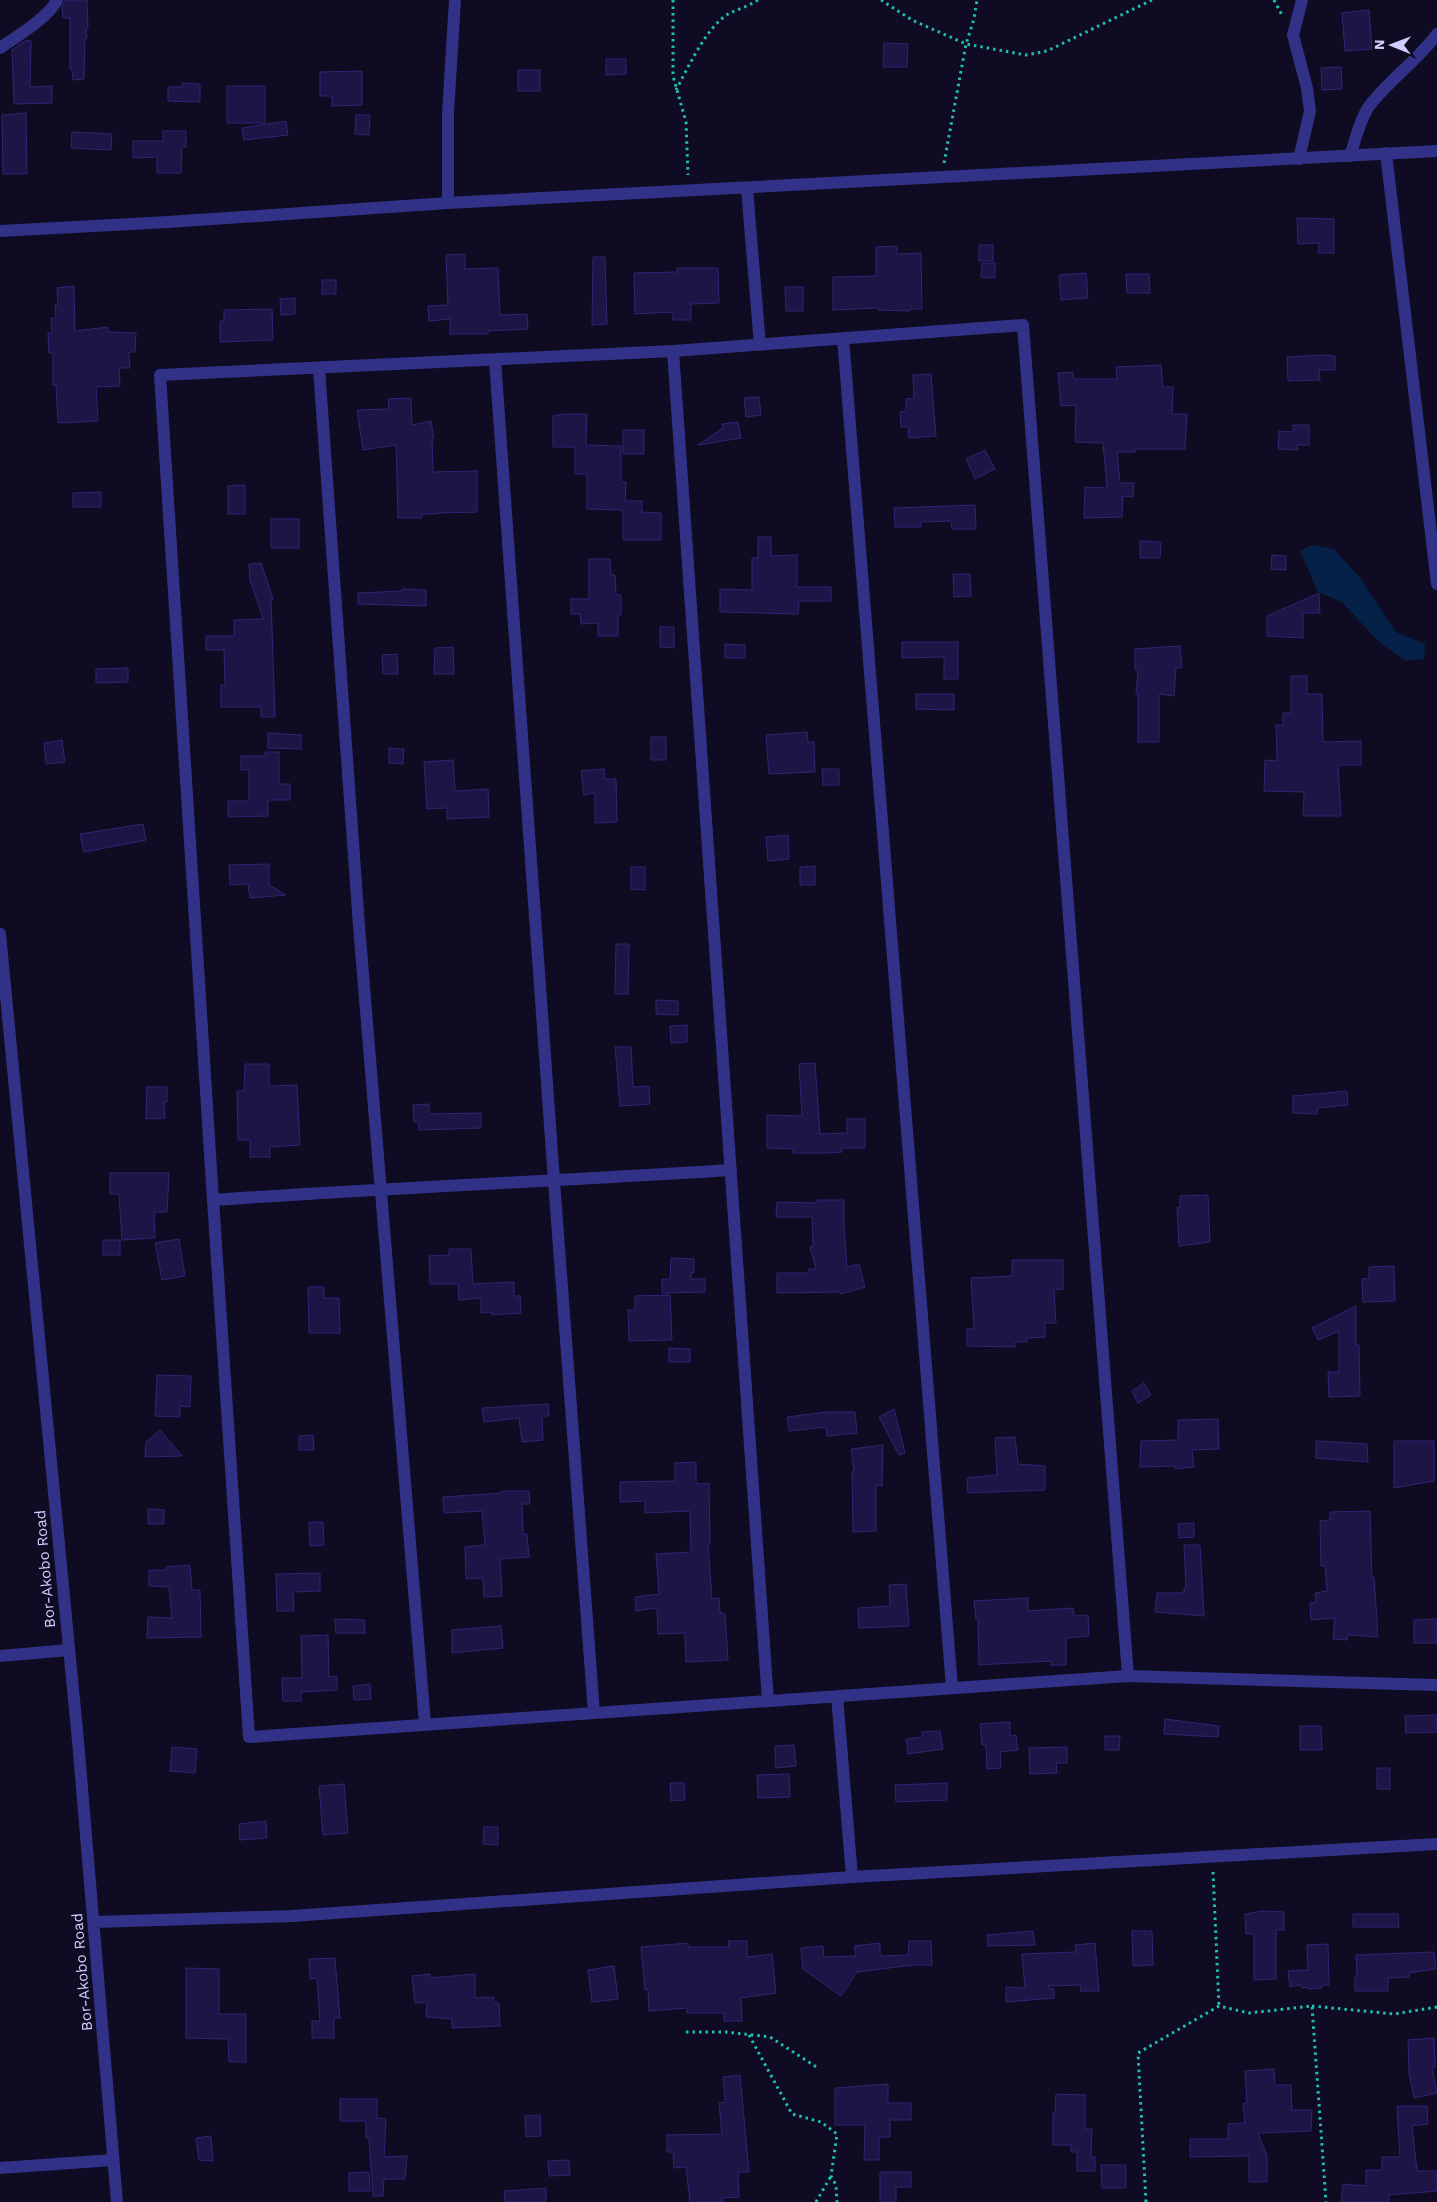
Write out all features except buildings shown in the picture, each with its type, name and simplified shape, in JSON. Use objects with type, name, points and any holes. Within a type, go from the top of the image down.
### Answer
[{"type":"street","points":[[0,48],[54,7],[57,0]]},
{"type":"street","points":[[448,203],[448,113],[455,0]]},
{"type":"street","points":[[1299,159],[1310,112],[1307,88],[1294,36],[1302,0]]},
{"type":"street","points":[[1350,156],[1368,106],[1430,44],[1437,34]]},
{"type":"street","points":[[0,231],[448,203],[1437,151]]},
{"type":"street","points":[[1386,153],[1437,584]]},
{"type":"street","points":[[748,188],[760,345]]},
{"type":"street","points":[[1128,1676],[1022,325],[673,351],[160,375],[212,1200],[250,1737],[1128,1676],[1437,1685]]},
{"type":"street","points":[[843,338],[952,1688]]},
{"type":"street","points":[[673,351],[768,1701]]},
{"type":"street","points":[[496,360],[594,1713]]},
{"type":"street","points":[[319,368],[359,926],[425,1724]]},
{"type":"street","name":"Bor-Akobo Road","points":[[0,934],[69,1650],[117,2202]]},
{"type":"street","points":[[212,1200],[380,1188],[554,1181],[731,1170]]},
{"type":"street","points":[[0,1656],[69,1650]]},
{"type":"street","points":[[837,1696],[852,1877]]},
{"type":"street","points":[[94,1922],[292,1916],[852,1877],[1437,1844]]},
{"type":"street","points":[[0,2168],[113,2160]]},
{"type":"path","points":[[673,0],[674,76],[676,91],[686,122],[689,191]]},
{"type":"path","points":[[676,91],[698,50],[717,24],[729,14],[744,9],[758,0]]},
{"type":"path","points":[[882,0],[912,20],[966,44],[1026,55],[1047,51],[1152,0]]},
{"type":"path","points":[[941,178],[966,44],[974,20],[977,0]]},
{"type":"path","points":[[1212,1856],[1219,2006]]},
{"type":"path","points":[[1146,2202],[1138,2053],[1219,2006],[1249,2012],[1312,2006],[1394,2014],[1437,2008]]},
{"type":"path","points":[[1312,2006],[1326,2202]]},
{"type":"path","points":[[686,2032],[726,2032],[770,2037],[818,2068]]},
{"type":"path","points":[[749,2035],[792,2114],[820,2122],[837,2134],[832,2176],[816,2202]]},
{"type":"path","points":[[832,2176],[836,2185],[837,2202]]},
{"type":"water","points":[[1312,545],[1334,549],[1361,579],[1396,632],[1425,644],[1424,659],[1406,661],[1379,642],[1342,602],[1318,592],[1300,551]]}]
